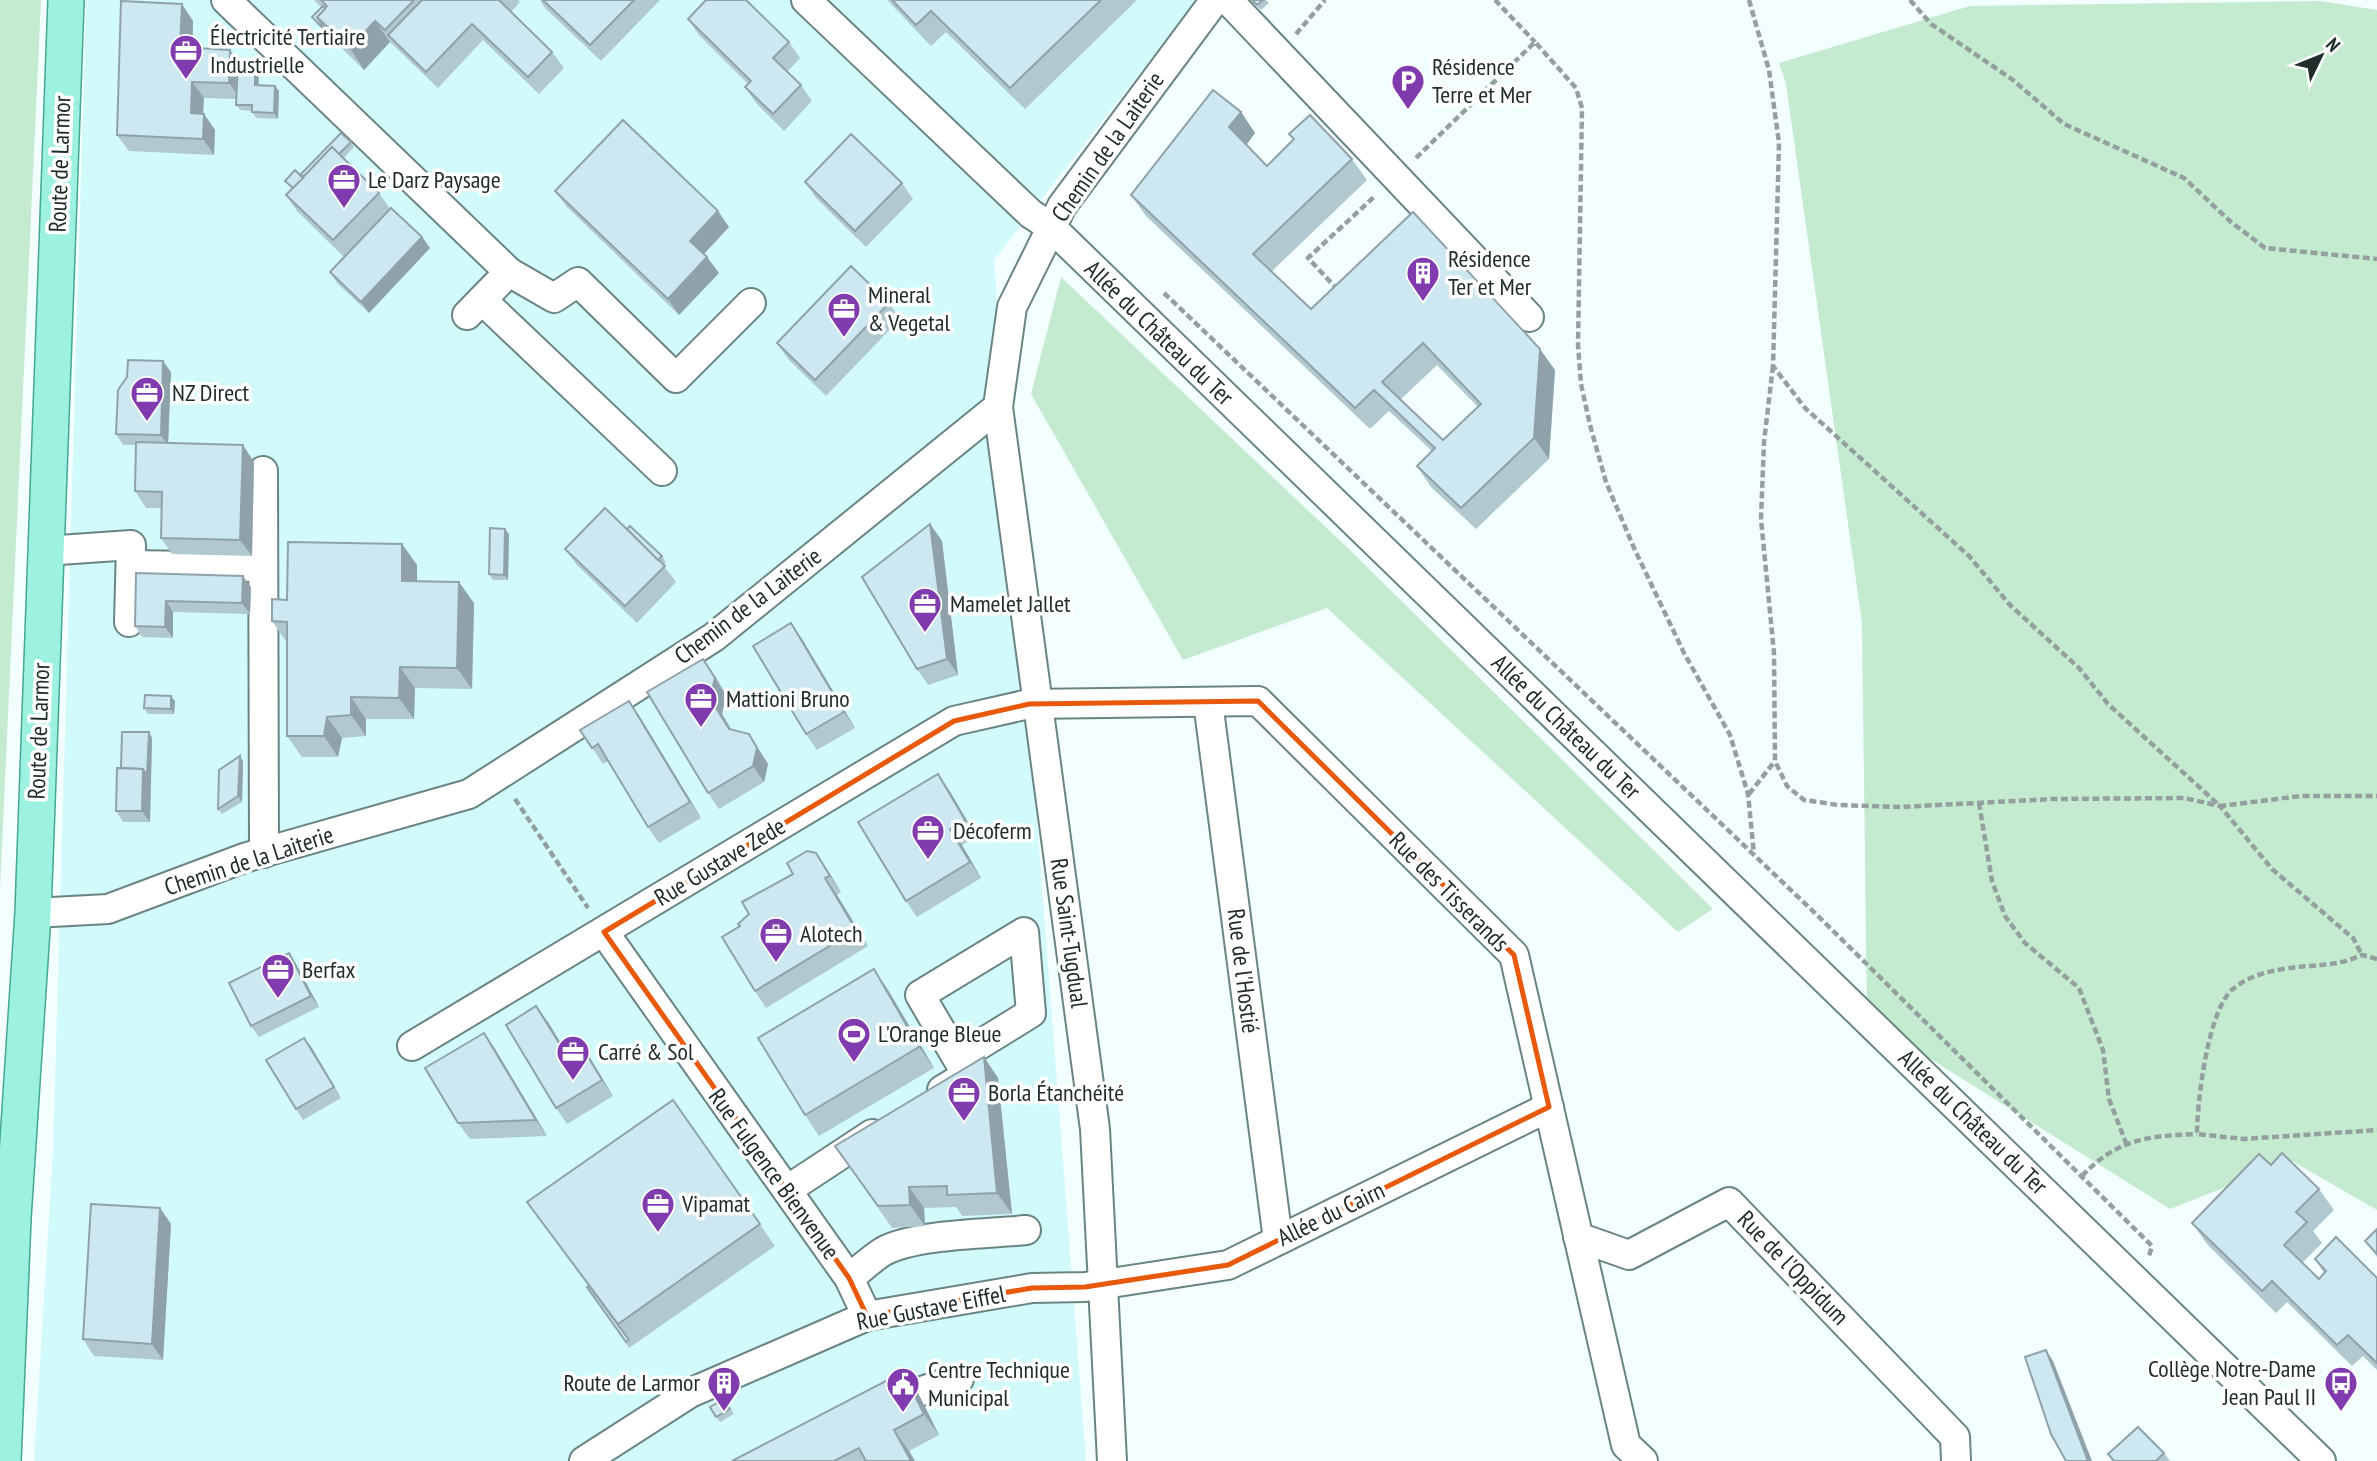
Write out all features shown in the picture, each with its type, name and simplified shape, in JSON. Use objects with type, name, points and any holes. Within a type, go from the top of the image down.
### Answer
[{"type":"main road","name":"Route de Larmor","points":[[3,1461],[13,1218],[33,913],[66,0]]},
{"type":"street","points":[[226,0],[509,272],[554,298],[578,282],[676,378],[751,303]]},
{"type":"street","name":"Allée du Château du Ter","points":[[806,0],[1031,214],[1051,227],[2321,1461]]},
{"type":"street","name":"Chemin de la Laiterie","points":[[33,913],[108,909],[264,853],[469,794],[714,637],[999,407],[1012,307],[1051,227],[1087,169],[1215,0]]},
{"type":"street","points":[[1228,0],[1529,317]]},
{"type":"street","points":[[509,272],[475,308],[662,471]]},
{"type":"street","name":"Rue Saint-Tugdual","points":[[999,407],[1095,1129],[1112,1461]]},
{"type":"street","points":[[263,471],[264,853]]},
{"type":"street","points":[[45,551],[131,545],[130,622]]},
{"type":"street","points":[[131,565],[263,567]]},
{"type":"street","name":"Rue des Tisserands","points":[[1038,704],[1258,701],[1514,955],[1626,1445],[1643,1461]]},
{"type":"street","name":"Rue de l'Hostié","points":[[1208,702],[1278,1240]]},
{"type":"street","name":"Rue Gustave Zede","points":[[412,1046],[954,721],[1038,704]]},
{"type":"street","name":"Rue Fulgence Bienvenue","points":[[604,932],[849,1278],[867,1316]]},
{"type":"street","points":[[923,1102],[967,1075],[920,995],[1024,932],[1031,1013],[958,1058]]},
{"type":"street","name":"Allée du Cairn","points":[[1101,1284],[1228,1265],[1549,1107]]},
{"type":"street","points":[[787,1190],[890,1123]]},
{"type":"street","name":"Rue de l'Oppidum","points":[[1578,1237],[1629,1255],[1729,1202],[1955,1437],[1956,1461]]},
{"type":"street","points":[[849,1278],[883,1251],[895,1247],[923,1241],[1026,1230]]},
{"type":"street","name":"Rue Gustave Eiffel","points":[[584,1461],[690,1393],[867,1316],[1032,1288],[1101,1284]]},
{"type":"street","points":[[856,1415],[959,1379]]},
{"type":"path","points":[[1279,53],[1325,0]]},
{"type":"path","points":[[1495,0],[1576,88],[1582,108],[1578,345],[1581,384],[1590,425],[1606,482],[1634,548],[1684,653],[1730,735],[1748,794],[1754,854]]},
{"type":"path","points":[[1749,0],[1769,70],[1779,143],[1773,366],[1763,442],[1761,519],[1774,653],[1775,761],[1787,786],[1804,800],[1900,807],[2052,799],[2184,799],[2220,806],[2301,796],[2377,796]]},
{"type":"path","points":[[1910,0],[1931,24],[2013,80],[2064,124],[2184,178],[2231,222],[2264,248],[2377,259]]},
{"type":"path","points":[[1413,161],[1535,42]]},
{"type":"path","points":[[1346,297],[1308,258],[1384,187]]},
{"type":"path","points":[[1154,284],[1754,854],[2152,1245],[2141,1286]]},
{"type":"path","points":[[1773,366],[1805,408],[1969,556],[2010,605],[2079,668],[2108,704],[2220,806],[2272,869],[2353,938],[2362,955]]},
{"type":"path","points":[[1748,794],[1775,761]]},
{"type":"path","points":[[499,775],[604,932]]},
{"type":"path","points":[[1979,803],[1992,881],[2005,916],[2025,943],[2078,988],[2103,1050],[2109,1099],[2126,1143]]},
{"type":"path","points":[[2197,1133],[2204,1068],[2218,1011],[2231,989],[2256,975],[2285,968],[2342,964],[2362,955],[2377,959]]},
{"type":"path","points":[[2082,1176],[2102,1155],[2126,1143],[2197,1133],[2244,1139],[2377,1130]]},
{"type":"highlighted area","points":[[1258,701],[1514,955],[1549,1107],[1228,1265],[1085,1287],[1032,1288],[867,1316],[849,1278],[604,932],[954,721],[1029,704]]},
{"type":"shaded area","points":[[86,0],[1197,0],[994,260],[1086,1461],[34,1461],[53,1152]]},
{"type":"green space","points":[[0,0],[41,0],[0,889]]},
{"type":"green space","points":[[2320,1],[2377,10],[2377,1210],[2292,1161],[2170,1209],[1867,1019],[1862,623],[1786,84],[1779,63],[1970,6]]},
{"type":"green space","points":[[1061,277],[1352,552],[1713,909],[1678,932],[1327,608],[1183,660],[1031,394]]},
{"type":"building","points":[[321,0],[414,0],[385,30],[375,21],[350,48],[317,17],[327,6]]},
{"type":"building","points":[[422,0],[499,0],[552,52],[528,77],[472,24],[426,72],[388,35]]},
{"type":"building","points":[[543,0],[634,0],[590,45]]},
{"type":"building","points":[[706,0],[746,0],[789,42],[773,58],[801,85],[773,114],[745,87],[751,81],[688,19]]},
{"type":"building","points":[[892,0],[1101,0],[1010,88],[931,11],[916,25]]},
{"type":"building","name":"Électricité Tertiaire Industrielle","points":[[121,1],[182,4],[180,47],[230,50],[229,83],[192,82],[191,113],[204,114],[203,139],[117,135]]},
{"type":"building","points":[[323,6],[325,9],[317,17],[328,33],[312,17]]},
{"type":"building","points":[[238,61],[255,62],[255,85],[275,86],[274,113],[252,112],[252,105],[236,105]]},
{"type":"building","name":"Résidence Ter et Mer","points":[[1213,90],[1241,112],[1229,127],[1267,166],[1294,139],[1289,134],[1310,115],[1352,159],[1253,254],[1311,309],[1413,212],[1540,349],[1534,438],[1461,508],[1417,466],[1435,448],[1374,390],[1355,408],[1131,195]],"holes":[[[1423,343],[1481,404],[1443,440],[1382,382]]]},
{"type":"building","points":[[623,120],[718,211],[690,241],[707,257],[668,299],[555,191]]},
{"type":"building","points":[[341,133],[351,142],[339,154],[332,147],[304,177],[301,174]]},
{"type":"building","points":[[851,134],[902,183],[855,231],[805,182]]},
{"type":"building","name":"Le Darz Paysage","points":[[332,147],[379,193],[333,240],[286,195]]},
{"type":"building","points":[[295,170],[303,178],[293,188],[285,181]]},
{"type":"building","points":[[391,208],[422,237],[361,302],[330,272]]},
{"type":"building","name":"Mineral & Vegetal","points":[[851,266],[889,303],[815,380],[777,343]]},
{"type":"building","name":"NZ Direct","points":[[128,360],[163,361],[161,435],[116,434],[118,390],[127,377]]},
{"type":"building","points":[[136,442],[243,445],[240,540],[161,538],[162,492],[135,491]]},
{"type":"building","points":[[605,508],[665,566],[625,606],[565,549]]},
{"type":"building","name":"Mamelet Jallet","points":[[930,524],[947,659],[917,669],[862,577]]},
{"type":"building","points":[[630,526],[662,556],[658,560],[627,529]]},
{"type":"building","points":[[490,528],[505,529],[504,575],[489,574]]},
{"type":"building","points":[[288,542],[402,544],[402,581],[459,582],[457,668],[400,667],[399,698],[351,697],[351,715],[327,717],[324,736],[287,736],[287,622],[272,621],[272,599],[287,600]]},
{"type":"building","points":[[136,573],[243,576],[242,603],[166,601],[165,627],[135,626]]},
{"type":"building","points":[[791,623],[844,712],[806,734],[753,646]]},
{"type":"building","name":"Mattioni Bruno","points":[[703,659],[715,678],[710,698],[729,729],[749,734],[757,748],[753,766],[708,793],[647,692]]},
{"type":"building","points":[[145,695],[171,696],[171,709],[144,708]]},
{"type":"building","points":[[629,701],[690,802],[648,827],[598,744],[592,748],[580,730]]},
{"type":"building","points":[[122,732],[149,732],[147,775],[143,769],[121,768]]},
{"type":"building","points":[[240,756],[238,796],[218,809],[219,770]]},
{"type":"building","points":[[117,768],[143,769],[142,811],[116,811]]},
{"type":"building","name":"Décoferm","points":[[938,774],[965,820],[950,829],[970,862],[906,901],[858,822]]},
{"type":"building","points":[[807,851],[816,853],[830,876],[825,878],[856,930],[755,991],[722,937],[740,926],[738,924],[749,914],[742,902],[793,874],[787,863]]},
{"type":"building","name":"Berfax","points":[[289,953],[311,996],[251,1026],[229,983]]},
{"type":"building","name":"L'Orange Bleue","points":[[874,969],[919,1047],[805,1115],[758,1038]]},
{"type":"building","name":"Carré & Sol","points":[[536,1006],[564,1051],[579,1042],[602,1080],[556,1108],[506,1025]]},
{"type":"building","points":[[484,1033],[536,1120],[458,1123],[425,1068]]},
{"type":"building","points":[[304,1038],[334,1087],[296,1109],[266,1060]]},
{"type":"building","name":"Borla Étanchéité","points":[[984,1057],[997,1193],[947,1195],[947,1186],[909,1187],[910,1205],[878,1206],[835,1146]]},
{"type":"building","name":"Vipamat","points":[[673,1100],[760,1224],[618,1324],[527,1202]]},
{"type":"building","points":[[2282,1153],[2319,1189],[2296,1212],[2307,1222],[2284,1245],[2319,1279],[2326,1271],[2315,1259],[2336,1237],[2377,1278],[2377,1363],[2348,1335],[2337,1345],[2272,1281],[2262,1291],[2192,1223],[2259,1154],[2271,1165]]},
{"type":"building","points":[[91,1204],[160,1208],[152,1344],[83,1339]]},
{"type":"building","points":[[2377,1229],[2377,1254],[2365,1241]]},
{"type":"building","points":[[589,1286],[629,1340],[626,1342],[587,1287]]},
{"type":"building","points":[[2046,1350],[2088,1461],[2066,1461],[2051,1434],[2025,1357]]},
{"type":"building","points":[[903,1372],[924,1414],[894,1430],[911,1461],[866,1461],[859,1448],[834,1461],[732,1461]]},
{"type":"building","points":[[724,1399],[730,1409],[716,1417],[710,1407]]},
{"type":"building","points":[[2138,1427],[2164,1453],[2156,1461],[2114,1461],[2108,1454]]},
{"type":"place","name":"Électricité Tertiaire Industrielle","points":[[186,81]]},
{"type":"place","name":"Résidence Terre et Mer","points":[[1408,111]]},
{"type":"place","name":"Le Darz Paysage","points":[[344,210]]},
{"type":"place","name":"Résidence Ter et Mer","points":[[1423,303]]},
{"type":"place","name":"Mineral & Vegetal","points":[[844,339]]},
{"type":"place","name":"NZ Direct","points":[[147,423]]},
{"type":"place","name":"Mamelet Jallet","points":[[925,634]]},
{"type":"place","name":"Mattioni Bruno","points":[[701,729]]},
{"type":"place","name":"Décoferm","points":[[928,861]]},
{"type":"place","name":"Alotech","points":[[776,964]]},
{"type":"place","name":"Berfax","points":[[278,1000]]},
{"type":"place","name":"L'Orange Bleue","points":[[854,1064]]},
{"type":"place","name":"Carré & Sol","points":[[573,1082]]},
{"type":"place","name":"Borla Étanchéité","points":[[964,1123]]},
{"type":"place","name":"Vipamat","points":[[658,1234]]},
{"type":"place","name":"Route de Larmor","points":[[724,1413]]},
{"type":"place","name":"Collège Notre-Dame Jean Paul II","points":[[2341,1413]]},
{"type":"place","name":"Centre Technique Municipal","points":[[903,1414]]}]
